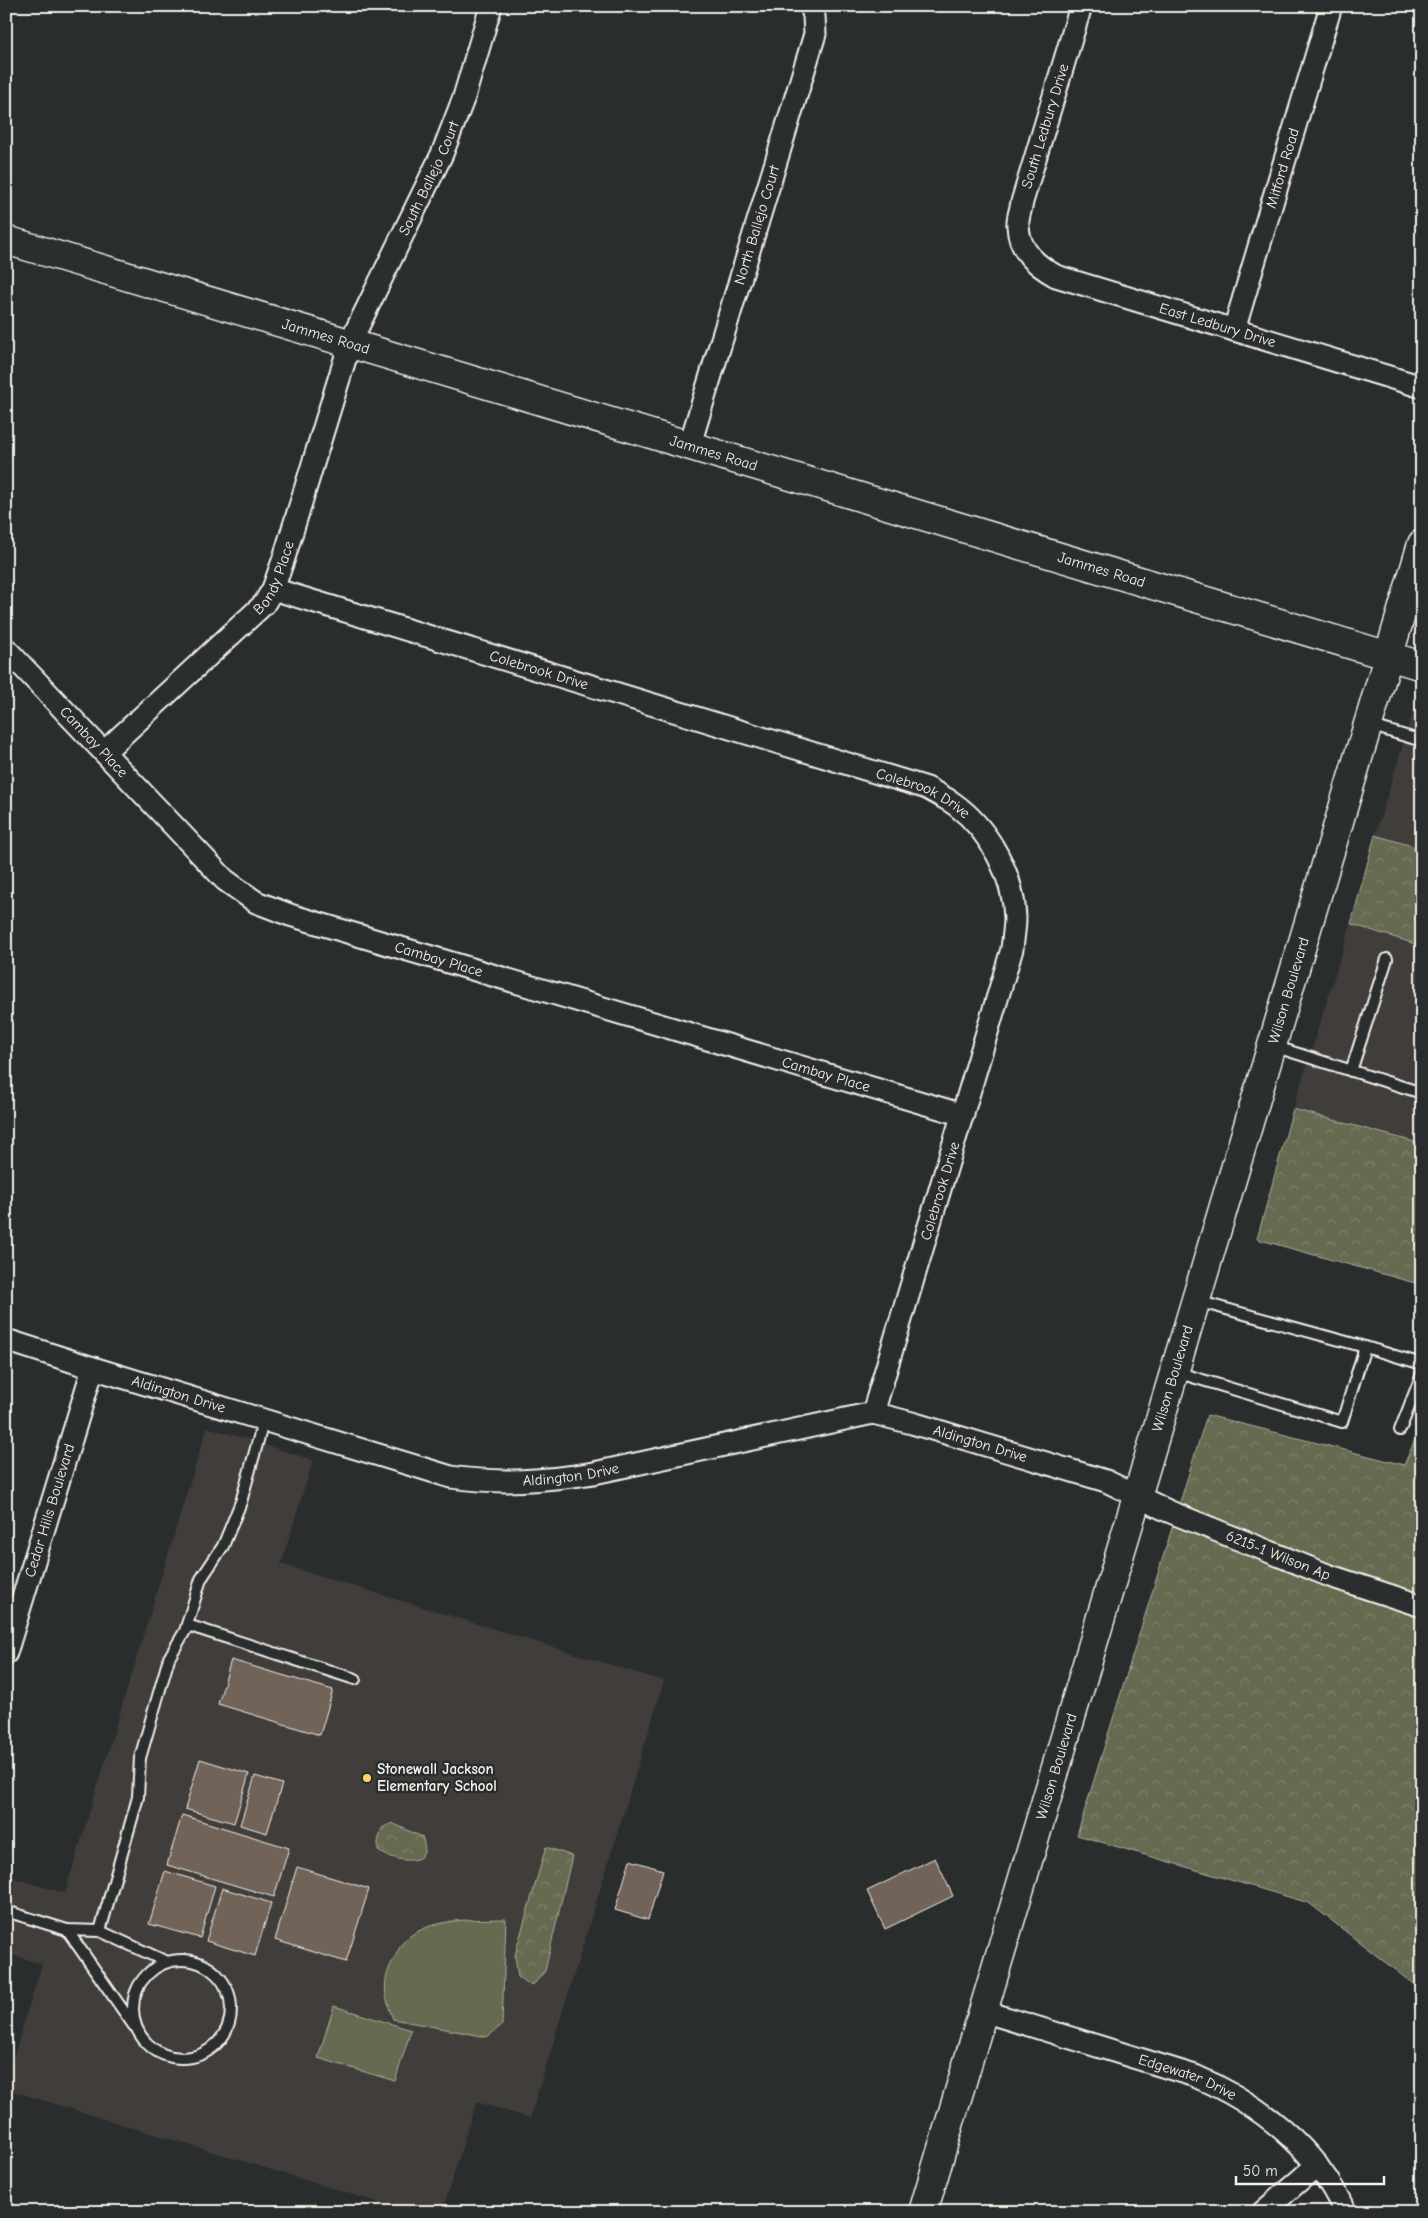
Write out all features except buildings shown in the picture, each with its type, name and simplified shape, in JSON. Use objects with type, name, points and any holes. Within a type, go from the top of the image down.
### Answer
[{"type":"main road","name":"Jammes Road","points":[[6,240],[690,444],[1422,666]]},
{"type":"main road","name":"Wilson Boulevard","points":[[923,2212],[1422,544]]},
{"type":"street","name":"South Ballejo Court","points":[[350,343],[442,154],[464,96],[491,6]]},
{"type":"street","name":"North Ballejo Court","points":[[690,444],[815,34],[814,16],[811,6]]},
{"type":"street","name":"South Ledbury Drive","points":[[1023,246],[1018,226],[1022,202],[1081,6]]},
{"type":"street","name":"Mitford Road","points":[[1234,330],[1331,6]]},
{"type":"street","name":"East Ledbury Drive","points":[[1023,246],[1036,265],[1056,276],[1422,387]]},
{"type":"street","name":"Bondy Place","points":[[104,752],[264,604],[273,589],[284,558],[350,343]]},
{"type":"street","name":"Colebrook Drive","points":[[273,589],[927,788],[957,806],[978,826],[995,850],[1009,883],[1015,918],[1012,949],[873,1413]]},
{"type":"street","name":"Cambay Place","points":[[6,649],[225,880],[256,902],[300,918],[963,1115]]},
{"type":"street","name":"Aldington Drive","points":[[6,1340],[451,1476],[483,1481],[551,1480],[594,1473],[873,1413],[1106,1482],[1137,1497]]},
{"type":"street","name":"Cedar Hills Boulevard","points":[[6,1653],[93,1368]]},
{"type":"street","name":"6215-1 Wilson Ap","points":[[1137,1497],[1330,1576],[1422,1606]]},
{"type":"street","name":"Edgewater Drive","points":[[983,2011],[1195,2076],[1223,2088],[1261,2112],[1296,2140],[1317,2165],[1345,2212]]},
{"type":"street","points":[[1263,2212],[1317,2165]]},
{"type":"lane","points":[[1368,724],[1422,741]]},
{"type":"lane","points":[[1351,1071],[1387,959]]},
{"type":"lane","points":[[1272,1046],[1422,1094]]},
{"type":"lane","points":[[1196,1300],[1422,1364]]},
{"type":"lane","points":[[1175,1372],[1342,1422],[1365,1348]]},
{"type":"lane","points":[[1400,1430],[1422,1374]]},
{"type":"lane","points":[[100,1931],[138,1797],[140,1758],[169,1658],[187,1625],[201,1579],[223,1546],[241,1502],[264,1419]]},
{"type":"lane","points":[[187,1625],[355,1679]]},
{"type":"lane","points":[[6,1911],[67,1930],[100,1931],[167,1962]]},
{"type":"lane","points":[[67,1930],[138,2032],[149,2046],[163,2055],[180,2059],[196,2057],[211,2050],[222,2038],[230,2024],[232,2009],[230,1994],[222,1980],[211,1969],[197,1962],[182,1960],[167,1962],[152,1970],[140,1983],[134,1999],[133,2016],[138,2032]]},
{"type":"shaded area","points":[[1422,708],[1422,849],[1375,835],[1413,712]]},
{"type":"shaded area","points":[[1351,924],[1422,946],[1422,1144],[1293,1109]]},
{"type":"shaded area","name":"Stonewall Jackson Elementary School","points":[[207,1427],[313,1460],[281,1564],[664,1681],[530,2118],[476,2102],[442,2212],[410,2212],[6,2089],[6,2081],[42,1964],[6,1953],[6,1876],[65,1893]]},
{"type":"green space","points":[[1375,835],[1422,849],[1422,946],[1351,924]]},
{"type":"green space","points":[[1293,1109],[1422,1144],[1422,1285],[1257,1239]]},
{"type":"green space","points":[[1207,1415],[1404,1465],[1422,1424],[1422,1991],[1309,1903],[1077,1835]]},
{"type":"green space","points":[[392,1823],[422,1837],[423,1855],[418,1859],[402,1860],[378,1851],[378,1842],[382,1828]]},
{"type":"green space","points":[[546,1847],[572,1856],[545,1971],[535,1983],[530,1985],[518,1977],[515,1956]]},
{"type":"green space","points":[[506,1919],[502,2025],[487,2037],[393,2019],[386,1994],[386,1980],[391,1965],[405,1940],[427,1927],[453,1921]]},
{"type":"green space","points":[[334,2006],[411,2030],[395,2081],[318,2058]]},
{"type":"place","name":"Stonewall Jackson Elementary School","points":[[367,1778]]}]
